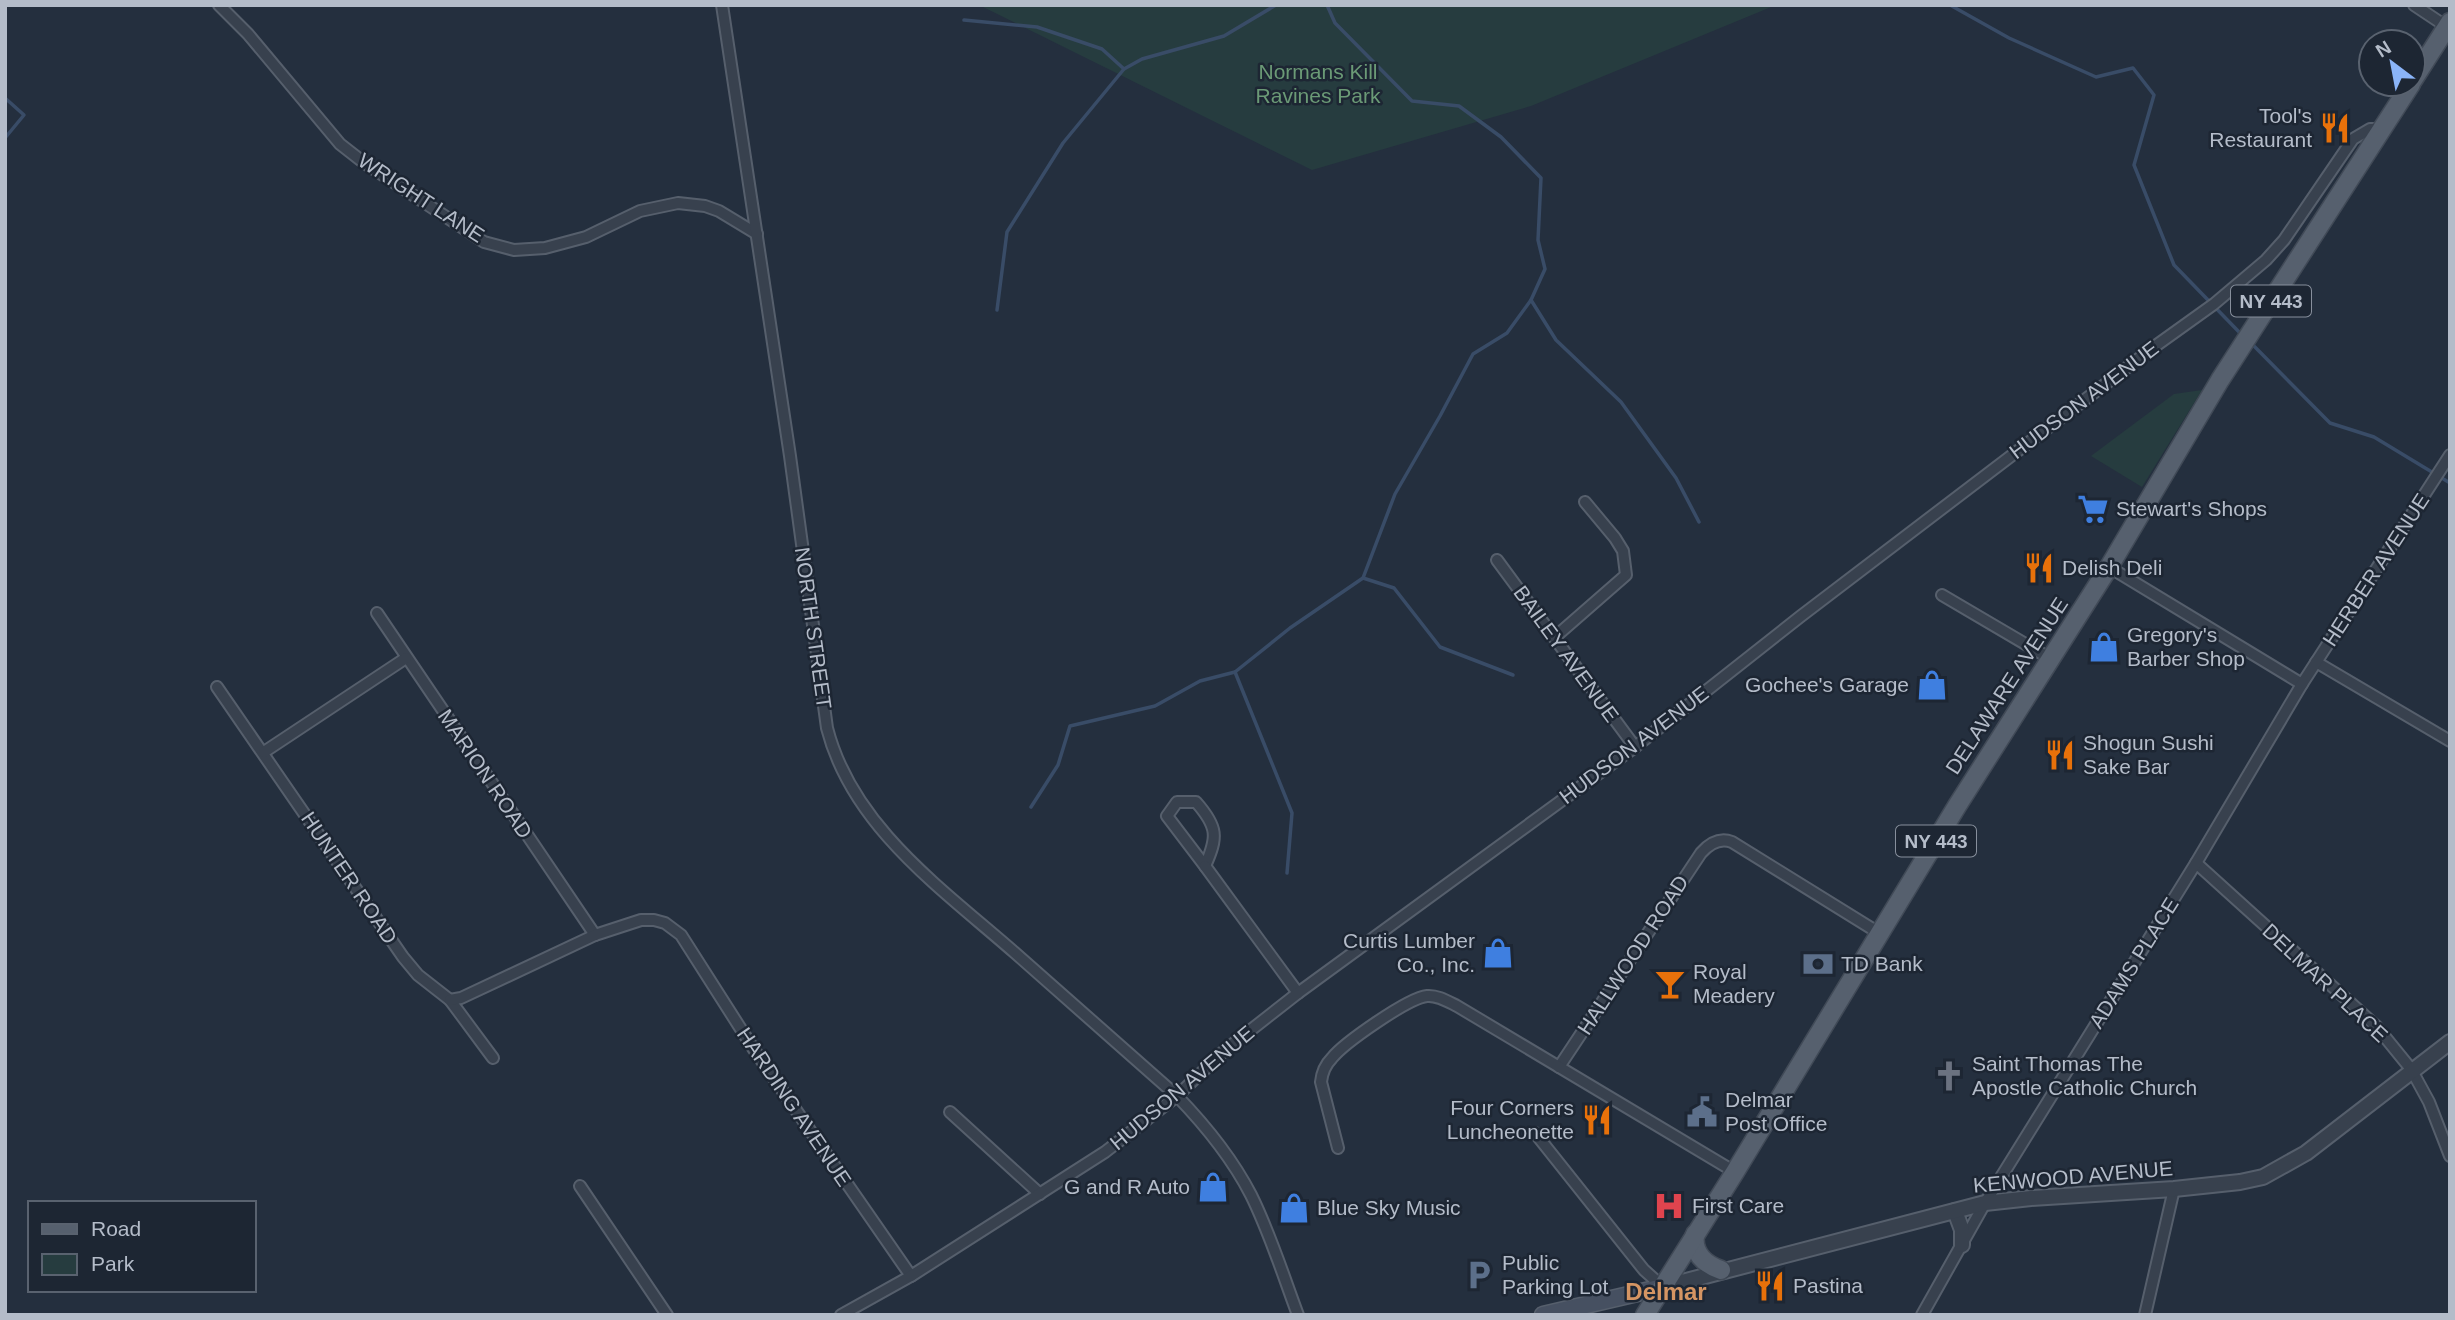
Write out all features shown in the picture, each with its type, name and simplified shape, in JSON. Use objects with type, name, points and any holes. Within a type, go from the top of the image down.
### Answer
[{"type":"main road","name":"DELAWARE AVENUE","points":[[2427,58],[2448,25]]},
{"type":"main road","name":"DELAWARE AVENUE","points":[[1645,1315],[1879,933],[2109,567],[2220,380],[2402,98]]},
{"type":"main road","points":[[1695,1234],[1697,1253],[1706,1263],[1721,1270]]},
{"type":"main road","name":"KENWOOD AVENUE","points":[[1543,1315],[1663,1287]]},
{"type":"street","name":"WRIGHT LANE","points":[[219,5],[248,34],[340,144],[484,242],[514,250],[545,248],[586,237],[640,211],[678,203],[692,203],[719,211],[757,234]]},
{"type":"street","name":"NORTH STREET","points":[[722,5],[827,728],[834,754],[844,775],[874,821],[903,855],[1186,1106],[1230,1161],[1250,1192],[1298,1315]]},
{"type":"street","points":[[2414,5],[2448,25]]},
{"type":"street","name":"HUDSON AVENUE","points":[[841,1315],[911,1276],[1105,1152],[1177,1096],[1224,1051],[1298,993],[1635,747],[1801,615],[2233,288],[2266,260],[2284,240],[2353,139],[2370,129],[2382,129]]},
{"type":"street","name":"HERBER AVENUE","points":[[2302,684],[2450,455]]},
{"type":"street","points":[[1555,637],[1626,575],[1623,551],[1585,502]]},
{"type":"street","name":"BAILEY AVENUE","points":[[1497,561],[1635,747]]},
{"type":"street","points":[[2109,567],[2302,684]]},
{"type":"street","points":[[1942,594],[2051,659]]},
{"type":"street","name":"MARION ROAD","points":[[377,614],[595,935]]},
{"type":"street","points":[[264,752],[406,658]]},
{"type":"street","points":[[2316,662],[2450,741]]},
{"type":"street","name":"ADAMS PLACE","points":[[1922,1315],[1985,1203],[2196,863],[2302,684]]},
{"type":"street","name":"HUNTER ROAD","points":[[217,687],[403,957],[418,975],[450,1000],[493,1058]]},
{"type":"street","points":[[1205,866],[1215,844],[1211,818],[1196,802],[1177,802],[1167,816],[1298,993]]},
{"type":"street","name":"HALLWOOD ROAD","points":[[1559,1067],[1655,920],[1709,845],[1723,840],[1732,842],[1879,933]]},
{"type":"street","name":"DELMAR PLACE","points":[[2196,863],[2376,1026],[2411,1069],[2429,1101],[2450,1156]]},
{"type":"street","name":"HARDING AVENUE","points":[[595,935],[641,920],[654,920],[671,927],[681,935],[753,1048],[911,1276]]},
{"type":"street","points":[[450,1000],[461,998],[595,935]]},
{"type":"street","points":[[1338,1148],[1321,1082],[1322,1072],[1334,1055],[1348,1044],[1394,1011],[1415,999],[1427,996],[1440,998],[1735,1172]]},
{"type":"street","name":"KENWOOD AVENUE","points":[[1663,1287],[1985,1203],[2174,1189],[2263,1177],[2306,1153],[2411,1069],[2450,1042]]},
{"type":"street","points":[[950,1112],[1040,1194]]},
{"type":"street","points":[[1535,1133],[1644,1270],[1663,1287]]},
{"type":"street","points":[[580,1186],[667,1315]]},
{"type":"street","points":[[2145,1315],[2174,1189]]},
{"type":"street","points":[[1955,1211],[1962,1230],[1962,1245]]},
{"type":"green space","name":"Normans Kill Ravines Park","points":[[979,5],[1776,5],[1531,106],[1312,170]]},
{"type":"green space","points":[[2202,390],[2142,487],[2091,456],[2174,394]]},
{"type":"waterway","points":[[997,310],[1007,232],[1063,143],[1124,69],[1142,59],[1224,36],[1276,5]]},
{"type":"waterway","points":[[1287,873],[1292,813],[1235,672],[1290,628],[1363,578],[1395,494],[1473,354],[1507,333],[1531,300],[1545,269],[1538,240],[1541,178],[1501,137],[1459,106],[1412,101],[1335,23],[1327,5]]},
{"type":"waterway","points":[[1950,5],[2009,38],[2096,77],[2133,68],[2154,95],[2134,165],[2174,265],[2241,334]]},
{"type":"waterway","points":[[964,20],[1037,27],[1102,49],[1124,69]]},
{"type":"waterway","points":[[5,98],[24,115],[5,138]]},
{"type":"waterway","points":[[1531,300],[1556,340],[1621,402],[1676,478],[1699,522]]},
{"type":"waterway","points":[[2252,344],[2330,423],[2374,437],[2450,483]]},
{"type":"waterway","points":[[1363,578],[1394,588],[1440,647],[1513,675]]},
{"type":"waterway","points":[[1031,807],[1058,765],[1070,726],[1155,706],[1200,681],[1235,672]]},
{"type":"place","name":"Tool's Restaurant","points":[[2335,128]]},
{"type":"place","name":"Stewart's Shops","points":[[2093,509]]},
{"type":"place","name":"Delish Deli","points":[[2039,568]]},
{"type":"place","name":"Gregory's Barber Shop","points":[[2104,647]]},
{"type":"place","name":"Gochee's Garage","points":[[1932,685]]},
{"type":"place","name":"Shogun Sushi Sake Bar","points":[[2060,755]]},
{"type":"place","name":"Curtis Lumber Co., Inc.","points":[[1498,953]]},
{"type":"place","name":"TD Bank","points":[[1818,964]]},
{"type":"place","name":"Royal Meadery","points":[[1670,984]]},
{"type":"place","name":"Saint Thomas The Apostle Catholic Church","points":[[1949,1076]]},
{"type":"place","name":"Delmar Post Office","points":[[1702,1112]]},
{"type":"place","name":"Four Corners Luncheonette","points":[[1597,1120]]},
{"type":"place","name":"G and R Auto","points":[[1213,1187]]},
{"type":"place","name":"First Care","points":[[1669,1206]]},
{"type":"place","name":"Blue Sky Music","points":[[1294,1208]]},
{"type":"place","name":"Public Parking Lot","points":[[1479,1275]]},
{"type":"place","name":"Pastina","points":[[1770,1286]]},
{"type":"district","name":"Delmar","points":[[1666,1292]]}]
